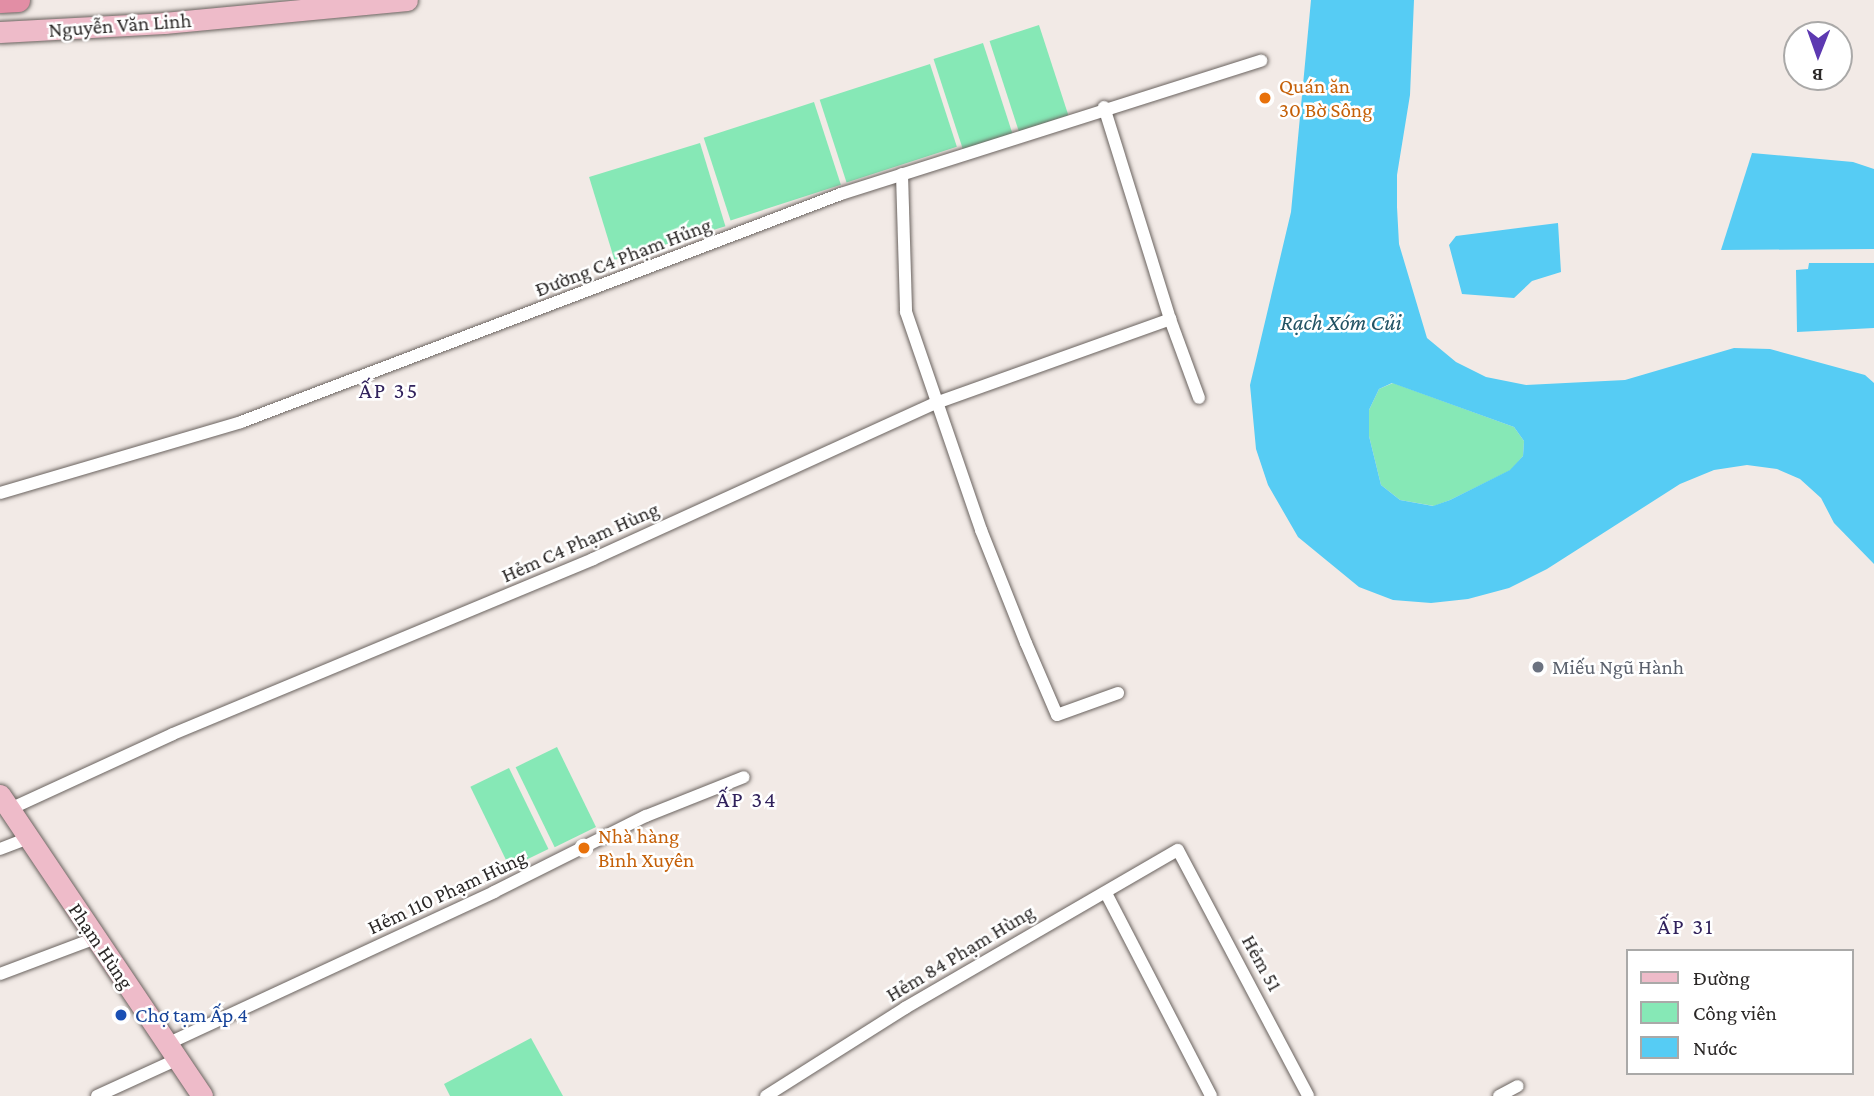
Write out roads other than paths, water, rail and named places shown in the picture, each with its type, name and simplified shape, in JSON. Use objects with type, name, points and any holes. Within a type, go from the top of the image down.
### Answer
[{"type":"highway","points":[[0,1],[18,0]]},
{"type":"main road","name":"Nguyễn Văn Linh","points":[[0,32],[164,23],[407,0]]},
{"type":"main road","name":"Phạm Hùng","points":[[5,802],[202,1096]]},
{"type":"street","name":"Đường C4 Phạm Hủng","points":[[0,493],[241,422],[841,194],[1104,107],[1261,61]]},
{"type":"street","points":[[1104,107],[1170,319],[1199,398]]},
{"type":"street","points":[[902,174],[906,312],[992,559],[1057,715],[1118,693]]},
{"type":"street","name":"Hẻm C4 Phạm Hùng","points":[[5,802],[593,559],[936,403],[1170,319]]},
{"type":"street","name":"Hẻm 110 Phạm Hùng","points":[[97,1096],[173,1052],[646,816],[744,777]]},
{"type":"street","points":[[0,849],[29,838]]},
{"type":"street","name":"Hẻm 84 Phạm Hùng","points":[[766,1096],[1043,925],[1107,895],[1178,850]]},
{"type":"street","name":"Hẻm 51","points":[[1178,850],[1308,1096]]},
{"type":"street","points":[[1107,895],[1212,1096]]},
{"type":"street","points":[[0,974],[96,938]]},
{"type":"street","points":[[1499,1096],[1518,1086]]},
{"type":"water","name":"Rạch Xóm Củi","points":[[1311,0],[1414,0],[1410,95],[1397,175],[1397,207],[1399,244],[1427,338],[1456,362],[1486,377],[1526,385],[1625,380],[1734,348],[1770,349],[1865,375],[1874,383],[1874,564],[1834,523],[1821,498],[1800,479],[1777,469],[1747,465],[1714,470],[1680,484],[1547,569],[1509,588],[1468,599],[1431,603],[1393,600],[1359,587],[1298,537],[1268,485],[1256,449],[1250,385],[1291,212]],"holes":[[[1392,383],[1514,427],[1524,441],[1523,456],[1510,470],[1433,506],[1400,500],[1381,485],[1369,436],[1369,410],[1379,389]]]},
{"type":"water","points":[[1752,153],[1853,162],[1874,169],[1874,249],[1721,250]]},
{"type":"water","points":[[1558,223],[1561,272],[1532,281],[1514,298],[1462,294],[1449,245],[1456,236]]},
{"type":"water","points":[[1809,263],[1874,263],[1874,328],[1797,332],[1796,270],[1808,269]]},
{"type":"place","name":"Quán ăn 30 Bờ Sông","points":[[1265,98]]},
{"type":"place","name":"Miếu Ngũ Hành","points":[[1538,667]]},
{"type":"place","name":"Nhà hàng Bình Xuyên","points":[[584,848]]},
{"type":"place","name":"Chợ tạm Ấp 4","points":[[121,1015]]},
{"type":"district","name":"ẤP 35","points":[[389,390]]},
{"type":"district","name":"ẤP 34","points":[[747,799]]},
{"type":"district","name":"ẤP 31","points":[[1686,926]]}]
